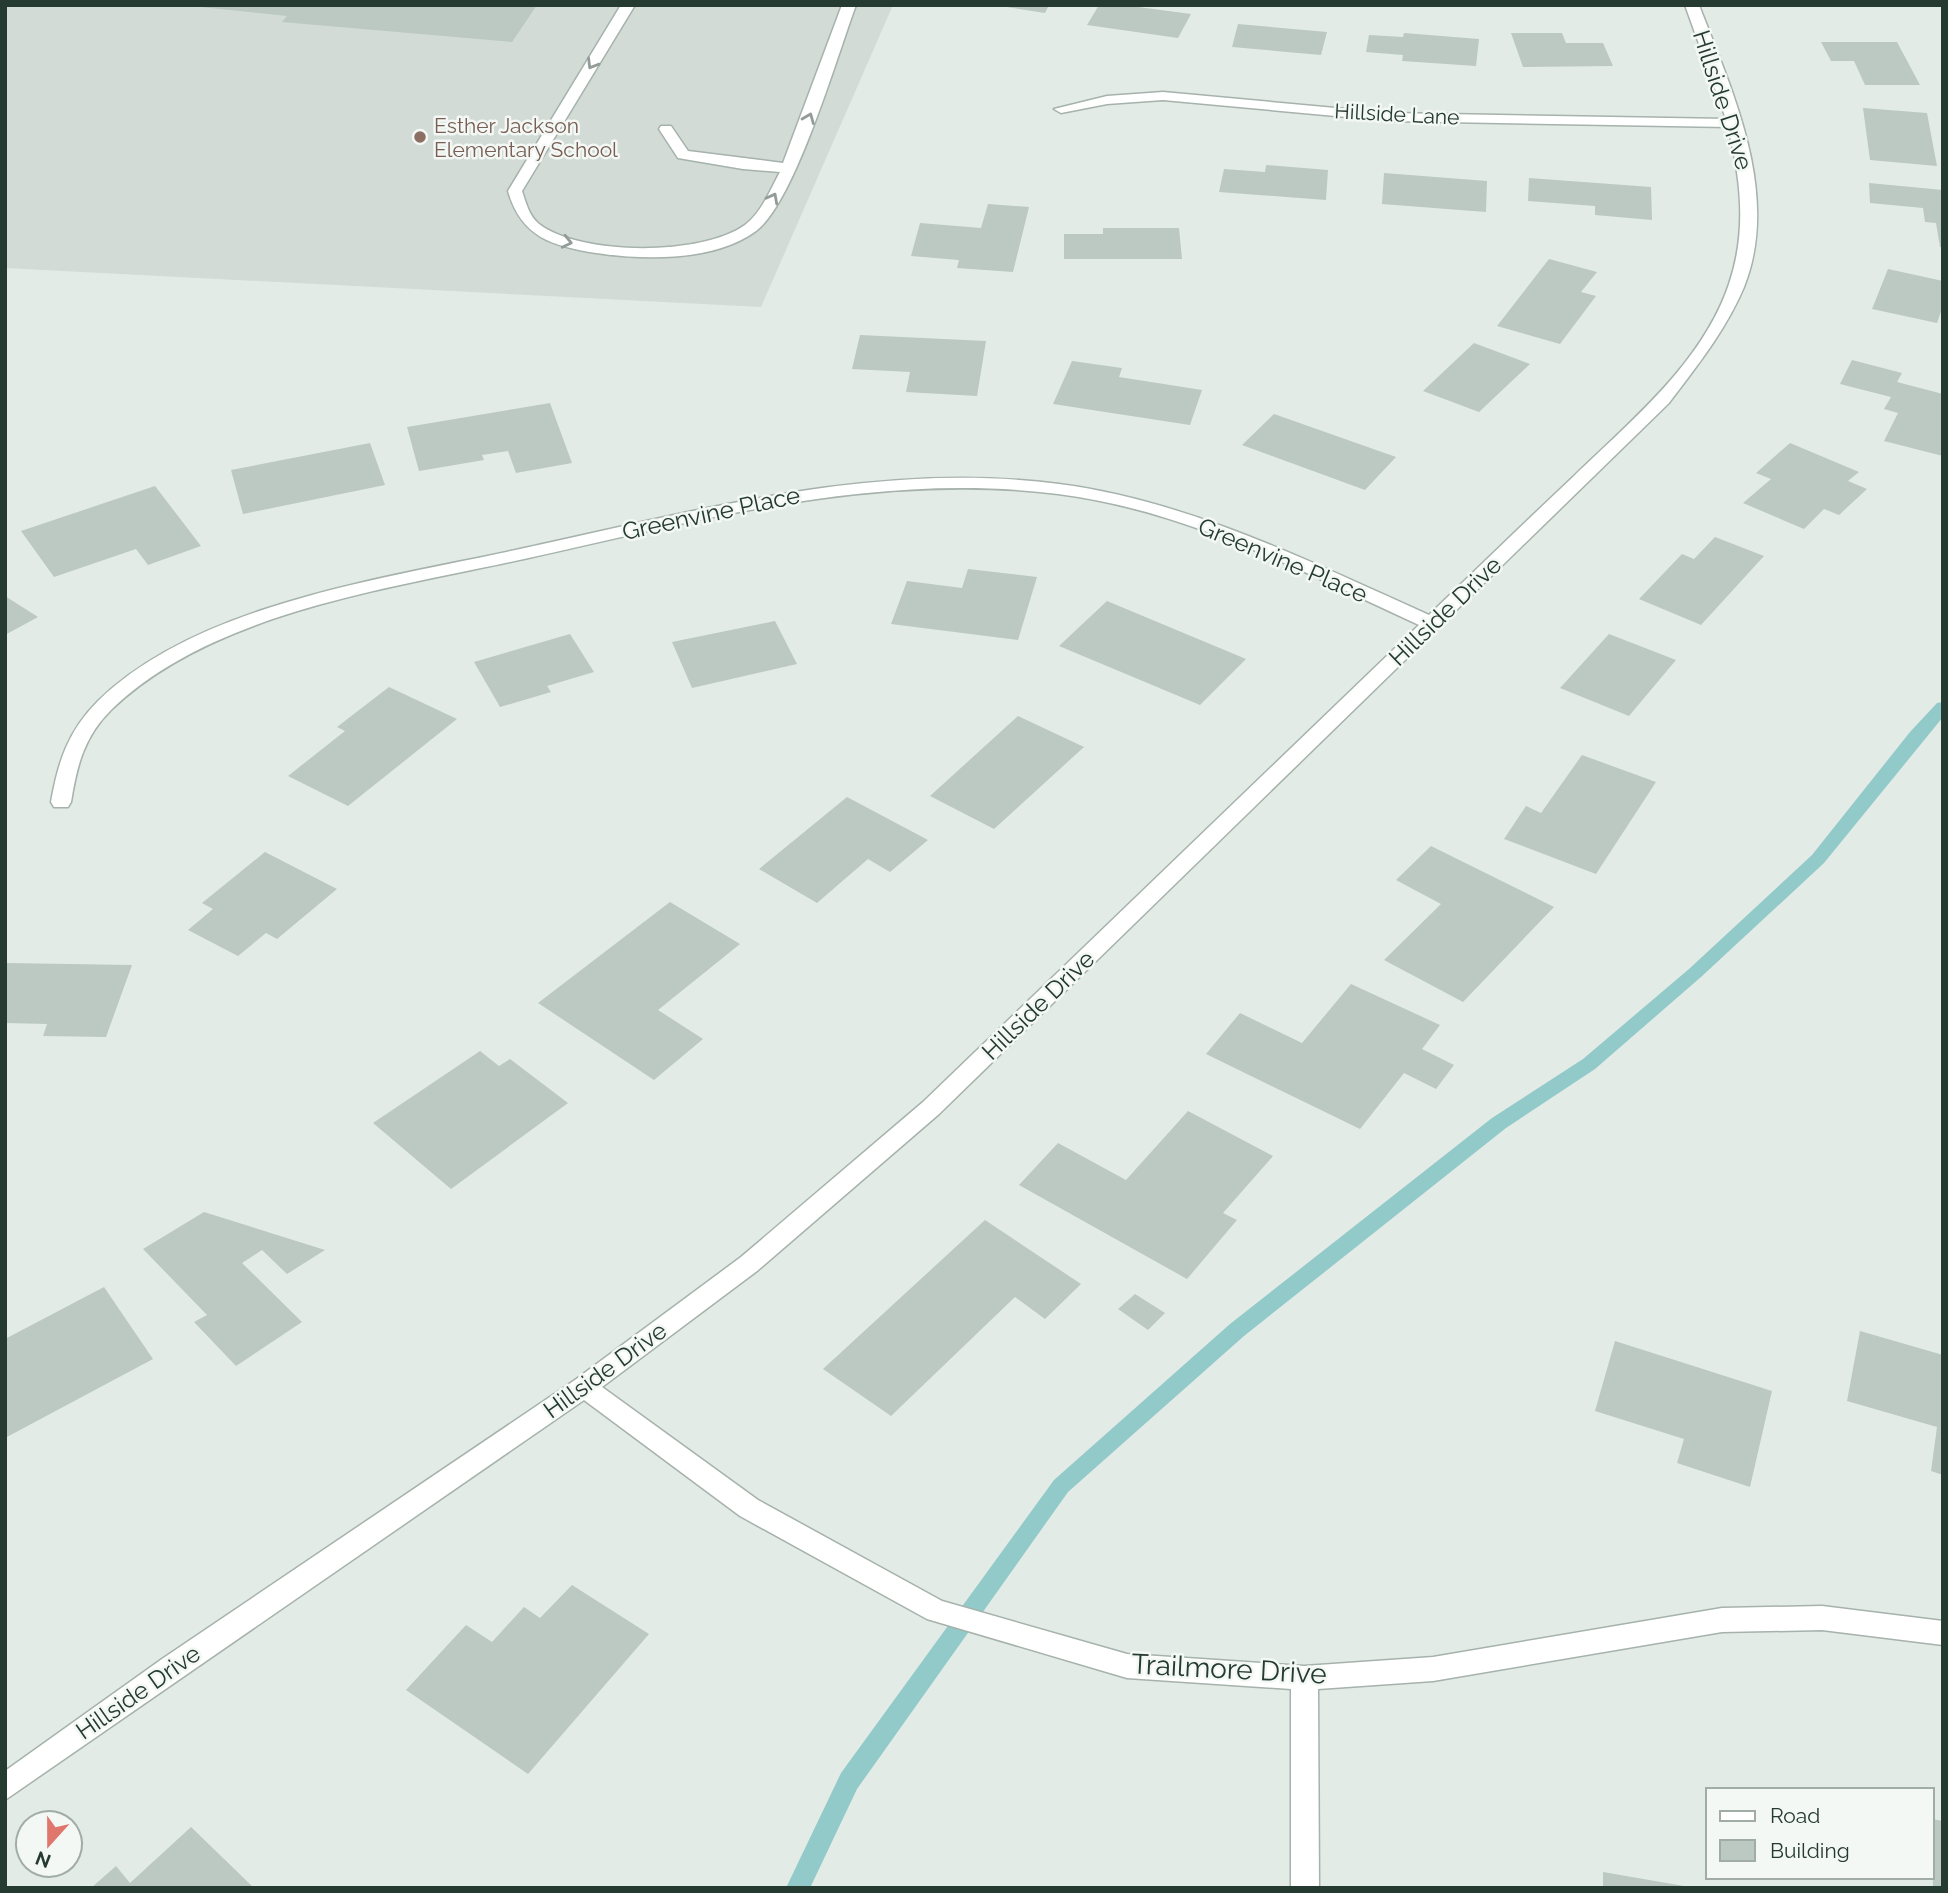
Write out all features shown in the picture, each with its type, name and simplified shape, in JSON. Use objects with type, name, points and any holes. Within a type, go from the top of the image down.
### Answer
[{"type":"street","points":[[628,5],[515,191],[522,214],[533,227],[555,240],[623,252],[716,244],[748,231],[764,216],[789,168],[849,5]]},
{"type":"street","name":"Hillside Drive","points":[[5,1787],[182,1660],[584,1387],[750,1264],[931,1108],[1663,399],[1718,325],[1739,275],[1750,218],[1748,170],[1735,123],[1692,5]]},
{"type":"street","name":"Hillside Lane","points":[[1061,109],[1107,100],[1163,96],[1390,117],[1735,123]]},
{"type":"street","points":[[666,129],[683,155],[743,165],[789,168]]},
{"type":"street","name":"Greenvine Place","points":[[61,802],[71,751],[106,704],[161,664],[247,623],[335,596],[767,500],[843,487],[916,481],[985,482],[1060,489],[1125,501],[1225,532],[1432,624]]},
{"type":"street","name":"Trailmore Drive","points":[[584,1387],[749,1508],[936,1611],[1127,1666],[1304,1678],[1433,1669],[1722,1620],[1822,1618],[1943,1633]]},
{"type":"street","points":[[1304,1678],[1305,1888]]},
{"type":"shaded area","name":"Esther Jackson Elementary School","points":[[5,5],[893,5],[761,307],[5,268]]},
{"type":"building","points":[[182,5],[537,5],[512,42],[282,22],[287,16]]},
{"type":"building","points":[[994,5],[1049,5],[1045,13]]},
{"type":"building","points":[[1099,5],[1123,5],[1191,14],[1178,38],[1087,25]]},
{"type":"building","points":[[1238,24],[1327,32],[1321,55],[1232,47]]},
{"type":"building","points":[[1404,33],[1479,39],[1476,66],[1402,61],[1403,55],[1366,52],[1369,35],[1403,37]]},
{"type":"building","points":[[1511,33],[1562,33],[1566,43],[1603,43],[1613,66],[1523,67]]},
{"type":"building","points":[[1821,42],[1897,42],[1920,85],[1865,85],[1854,61],[1831,61]]},
{"type":"building","points":[[1863,108],[1927,113],[1937,166],[1870,160]]},
{"type":"building","points":[[1266,165],[1328,170],[1326,200],[1219,192],[1224,169],[1265,172]]},
{"type":"building","points":[[1384,173],[1487,181],[1486,212],[1382,204]]},
{"type":"building","points":[[1529,178],[1651,187],[1652,220],[1595,215],[1595,206],[1528,201]]},
{"type":"building","points":[[1869,183],[1943,190],[1943,247],[1940,247],[1936,223],[1925,222],[1923,208],[1870,203]]},
{"type":"building","points":[[988,204],[1029,207],[1013,272],[957,268],[959,260],[911,256],[920,223],[981,228]]},
{"type":"building","points":[[1103,228],[1179,228],[1182,259],[1064,259],[1064,234],[1103,234]]},
{"type":"building","points":[[1549,259],[1597,272],[1581,292],[1596,296],[1560,344],[1497,326]]},
{"type":"building","points":[[1888,269],[1943,281],[1943,306],[1937,323],[1872,309]]},
{"type":"building","points":[[860,335],[986,341],[977,396],[906,392],[910,372],[852,369]]},
{"type":"building","points":[[1474,343],[1530,364],[1479,412],[1423,391]]},
{"type":"building","points":[[1852,360],[1902,373],[1897,382],[1943,394],[1943,456],[1884,441],[1898,413],[1884,409],[1891,397],[1840,384]]},
{"type":"building","points":[[1072,361],[1122,368],[1119,377],[1202,390],[1190,425],[1053,404]]},
{"type":"building","points":[[550,403],[572,463],[516,473],[508,451],[482,455],[484,460],[419,471],[407,427]]},
{"type":"building","points":[[1274,414],[1396,457],[1365,490],[1242,445]]},
{"type":"building","points":[[370,443],[385,485],[243,514],[231,470]]},
{"type":"building","points":[[1790,443],[1859,472],[1848,481],[1867,489],[1839,515],[1824,509],[1804,529],[1743,503],[1771,479],[1756,473]]},
{"type":"building","points":[[155,486],[201,546],[148,565],[136,549],[54,577],[21,531]]},
{"type":"building","points":[[1715,537],[1764,556],[1701,625],[1639,599],[1682,554],[1694,559]]},
{"type":"building","points":[[968,569],[1037,577],[1018,640],[891,624],[907,581],[962,588]]},
{"type":"building","points":[[5,596],[38,617],[5,635]]},
{"type":"building","points":[[1107,601],[1246,659],[1200,705],[1059,646]]},
{"type":"building","points":[[775,621],[797,664],[692,688],[672,642]]},
{"type":"building","points":[[570,634],[594,672],[547,686],[551,692],[500,707],[474,662]]},
{"type":"building","points":[[1609,634],[1676,660],[1629,716],[1560,688]]},
{"type":"building","points":[[389,687],[457,719],[348,806],[288,776],[345,731],[337,727]]},
{"type":"building","points":[[1018,716],[1084,747],[994,829],[930,796]]},
{"type":"building","points":[[1582,755],[1656,782],[1596,874],[1504,839],[1526,806],[1541,813]]},
{"type":"building","points":[[847,797],[928,840],[890,872],[868,859],[817,903],[759,869]]},
{"type":"building","points":[[1431,846],[1554,907],[1463,1002],[1384,960],[1441,904],[1396,880]]},
{"type":"building","points":[[265,852],[337,889],[277,939],[266,933],[238,956],[188,930],[213,909],[202,903]]},
{"type":"building","points":[[670,902],[740,944],[658,1010],[703,1039],[654,1080],[538,1003]]},
{"type":"building","points":[[5,963],[132,965],[106,1037],[43,1036],[47,1024],[5,1023]]},
{"type":"building","points":[[1351,984],[1440,1025],[1422,1049],[1454,1065],[1436,1089],[1404,1073],[1360,1129],[1206,1054],[1240,1013],[1302,1043]]},
{"type":"building","points":[[480,1051],[499,1066],[510,1059],[568,1103],[451,1189],[373,1123]]},
{"type":"building","points":[[1188,1111],[1273,1156],[1223,1213],[1237,1220],[1187,1279],[1019,1185],[1058,1143],[1126,1180]]},
{"type":"building","points":[[204,1212],[325,1250],[287,1274],[262,1250],[242,1263],[302,1322],[236,1366],[194,1322],[207,1315],[143,1249]]},
{"type":"building","points":[[985,1220],[1081,1284],[1045,1319],[1015,1297],[891,1416],[823,1369]]},
{"type":"building","points":[[104,1287],[153,1359],[5,1438],[5,1339]]},
{"type":"building","points":[[1135,1294],[1165,1313],[1148,1330],[1118,1309]]},
{"type":"building","points":[[1860,1331],[1943,1355],[1943,1475],[1931,1471],[1937,1427],[1847,1401]]},
{"type":"building","points":[[1615,1341],[1772,1391],[1750,1487],[1677,1463],[1684,1439],[1595,1411]]},
{"type":"building","points":[[572,1585],[649,1634],[528,1774],[406,1690],[466,1625],[492,1642],[524,1607],[540,1618]]},
{"type":"building","points":[[1934,1819],[1943,1821],[1943,1888],[1933,1888]]},
{"type":"building","points":[[191,1827],[254,1888],[91,1888],[116,1866],[130,1883]]},
{"type":"building","points":[[1603,1872],[1684,1886],[1603,1888]]},
{"type":"waterway","points":[[798,1888],[849,1781],[1061,1486],[1237,1330],[1499,1123],[1589,1064],[1695,973],[1818,859],[1916,736],[1943,707]]},
{"type":"place","name":"Esther Jackson Elementary School","points":[[420,137]]}]
